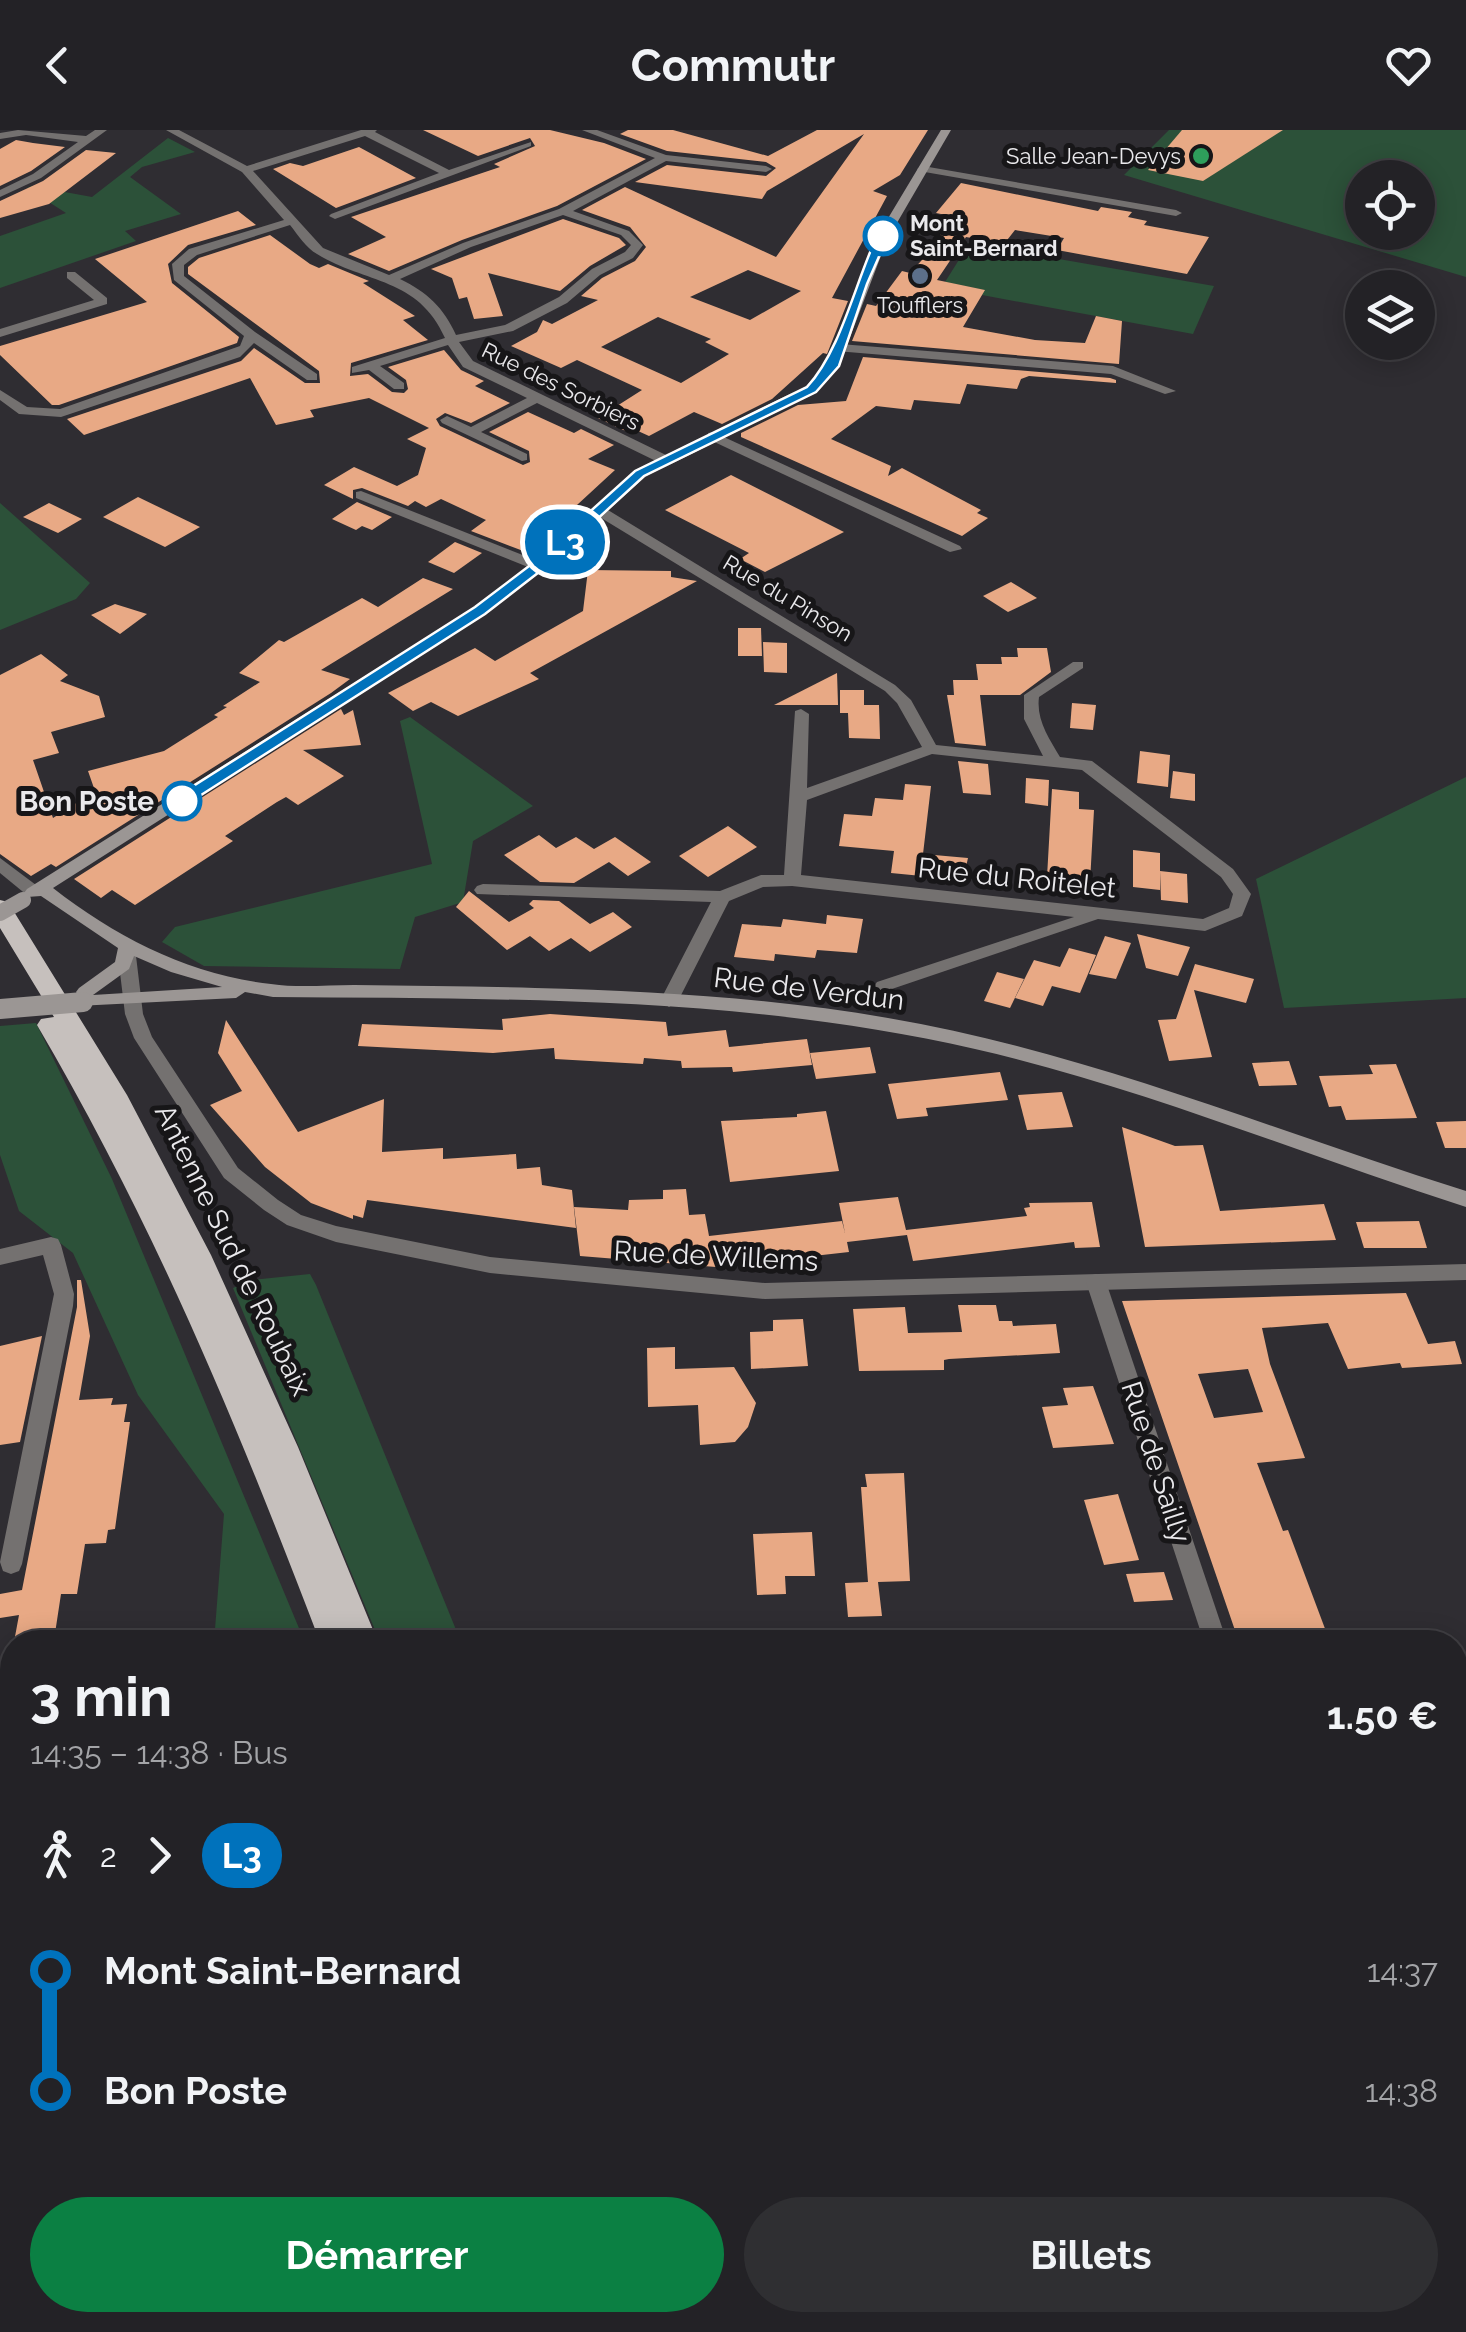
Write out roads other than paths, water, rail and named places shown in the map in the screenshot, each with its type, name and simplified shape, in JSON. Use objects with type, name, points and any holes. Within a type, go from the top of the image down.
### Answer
[{"type":"highway","name":"Antenne Sud de Roubaix","points":[[19,900],[234,1332],[294,1466],[357,1630]]},
{"type":"highway","name":"Antenne Sud de Roubaix","points":[[0,942],[102,1114],[213,1336],[259,1440],[331,1630]]},
{"type":"main road","points":[[19,900],[448,632],[538,566],[625,484],[663,460],[811,389],[828,373],[867,269],[946,130]]},
{"type":"main road","points":[[19,900],[127,952],[114,973],[84,997]]},
{"type":"main road","name":"Rue de Verdun","points":[[127,952],[186,973],[273,991],[670,1001],[869,1021],[1025,1054],[1466,1199]]},
{"type":"main road","points":[[0,1010],[84,997],[273,991]]},
{"type":"street","points":[[0,194],[37,176],[102,130]]},
{"type":"street","name":"Rue des Sorbiers","points":[[171,130],[246,170],[318,251],[390,279],[436,308],[468,364],[663,460]]},
{"type":"street","points":[[586,130],[664,158],[766,169]]},
{"type":"street","points":[[246,170],[368,131],[449,174]]},
{"type":"street","points":[[0,136],[26,132],[88,140]]},
{"type":"street","points":[[334,216],[527,144]]},
{"type":"street","points":[[390,279],[467,245],[564,210],[664,158]]},
{"type":"street","points":[[923,169],[1176,213]]},
{"type":"street","points":[[399,386],[364,368],[451,340],[494,334],[531,318],[563,300],[596,272],[630,255],[637,245],[625,233],[564,210]]},
{"type":"street","points":[[292,221],[193,252],[175,271],[251,335],[312,377]]},
{"type":"street","points":[[0,333],[102,301],[71,275]]},
{"type":"street","points":[[0,394],[24,411],[62,413],[236,354],[245,348],[251,335]]},
{"type":"street","points":[[840,348],[1113,370],[1170,392]]},
{"type":"street","points":[[471,432],[536,398]]},
{"type":"street","points":[[447,420],[522,457]]},
{"type":"street","points":[[713,436],[955,549]]},
{"type":"street","points":[[361,495],[538,566]]},
{"type":"street","name":"Rue du Pinson","points":[[598,510],[890,688],[903,700],[931,749]]},
{"type":"street","points":[[1052,759],[1028,713],[1029,702],[1032,695],[1078,665]]},
{"type":"street","points":[[792,880],[801,714]]},
{"type":"street","points":[[799,798],[931,749],[1052,759]]},
{"type":"street","name":"Rue du Roitelet","points":[[482,890],[722,897],[761,881],[792,880],[1205,925],[1228,918],[1241,904],[1242,894],[1227,873],[1098,772],[1052,759]]},
{"type":"street","points":[[0,864],[19,900]]},
{"type":"street","points":[[670,1001],[722,897]]},
{"type":"street","points":[[883,986],[1098,915]]},
{"type":"street","name":"Rue de Willems","points":[[127,952],[143,1038],[231,1173],[271,1206],[317,1229],[490,1265],[726,1290],[1466,1272]]},
{"type":"street","points":[[0,1257],[51,1245],[64,1294],[11,1564]]},
{"type":"street","name":"Rue de Sailly","points":[[1096,1282],[1212,1630]]},
{"type":"place","name":"Salle Jean-Devys","points":[[1201,156]]},
{"type":"place","name":"Mont Saint-Bernard","points":[[883,236]]},
{"type":"place","name":"Toufflers","points":[[920,276]]},
{"type":"place","name":"Bon Poste","points":[[182,801]]}]
